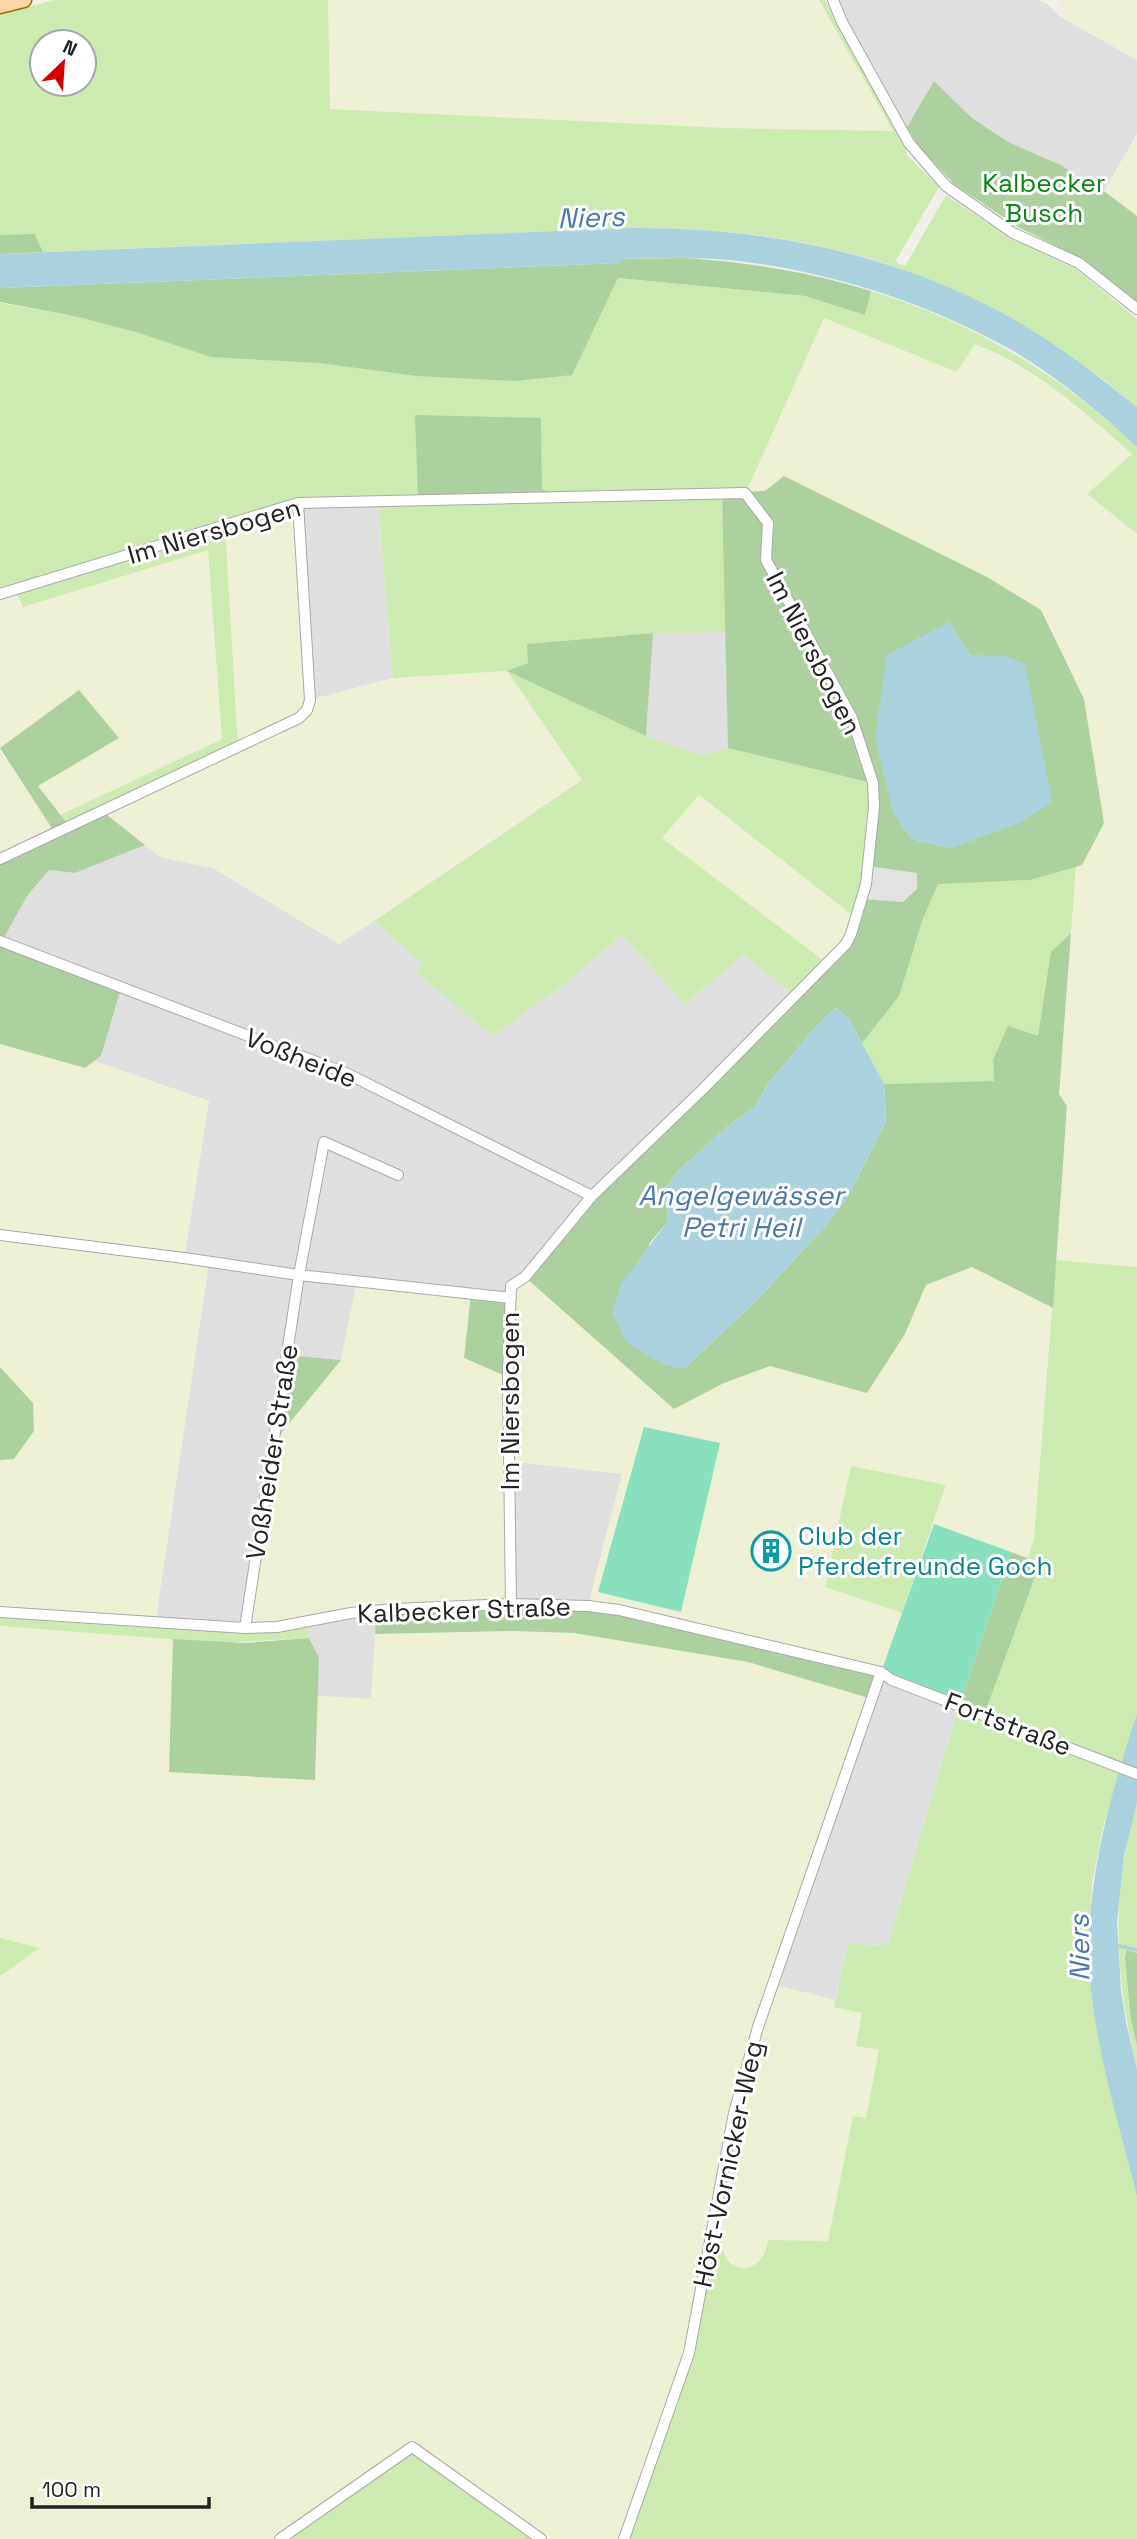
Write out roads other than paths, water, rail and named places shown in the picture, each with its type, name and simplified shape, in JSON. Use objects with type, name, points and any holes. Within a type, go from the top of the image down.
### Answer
[{"type":"main road","points":[[0,6],[24,0]]},
{"type":"street","points":[[833,0],[842,22],[909,143],[946,186],[1013,233],[1079,263],[1137,309]]},
{"type":"street","name":"Im Niersbogen","points":[[0,594],[298,503],[745,493],[768,523],[766,560],[852,718],[869,768],[874,807],[866,884],[846,944],[703,1089],[592,1196],[525,1277],[511,1286],[508,1377],[511,1604]]},
{"type":"street","points":[[0,859],[299,718],[307,710],[310,700],[298,503]]},
{"type":"street","name":"Voßheide","points":[[0,941],[348,1074],[592,1196]]},
{"type":"street","name":"Voßheider Straße","points":[[246,1628],[299,1275],[324,1142],[398,1175]]},
{"type":"street","points":[[0,1235],[299,1275],[511,1298]]},
{"type":"street","name":"Kalbecker Straße","points":[[0,1612],[276,1628],[351,1613],[394,1609],[511,1604],[588,1606],[619,1610],[881,1672]]},
{"type":"street","name":"Fortstraße","points":[[881,1672],[892,1679],[1137,1774]]},
{"type":"street","name":"Höst-Vornicker-Weg","points":[[624,2539],[689,2353],[734,2113],[758,2028],[881,1672]]},
{"type":"street","points":[[280,2539],[412,2447],[541,2539]]},
{"type":"water","points":[[631,228],[729,232],[777,238],[871,260],[962,293],[1041,336],[1137,407],[1137,447],[1091,406],[1023,357],[943,316],[842,281],[738,261],[694,258],[621,259],[620,263],[0,288],[0,254]]},
{"type":"water","points":[[949,622],[970,655],[1005,656],[1025,664],[1052,802],[1022,822],[952,848],[912,839],[893,811],[875,738],[887,655]]},
{"type":"water","name":"Angelgewässer Petri Heil","points":[[836,1008],[849,1019],[884,1084],[886,1121],[848,1196],[829,1222],[757,1300],[684,1369],[664,1365],[626,1342],[612,1312],[621,1284],[668,1221],[664,1190],[678,1171],[729,1125],[755,1107],[768,1084],[819,1023]]},
{"type":"water","points":[[1137,1714],[1137,1803],[1124,1856],[1117,1922],[1121,1990],[1137,2069],[1137,2197],[1100,2045],[1094,2014],[1089,1952],[1097,1861]]},
{"type":"waterway","points":[[1115,1945],[1137,1950]]},
{"type":"place","name":"Club der Pferdefreunde Goch","points":[[771,1551]]},
{"type":"park label","name":"Kalbecker Busch","points":[[1044,198]]},
{"type":"water label","name":"Niers","points":[[591,217]]},
{"type":"water label","name":"Niers","points":[[1079,1948]]}]
